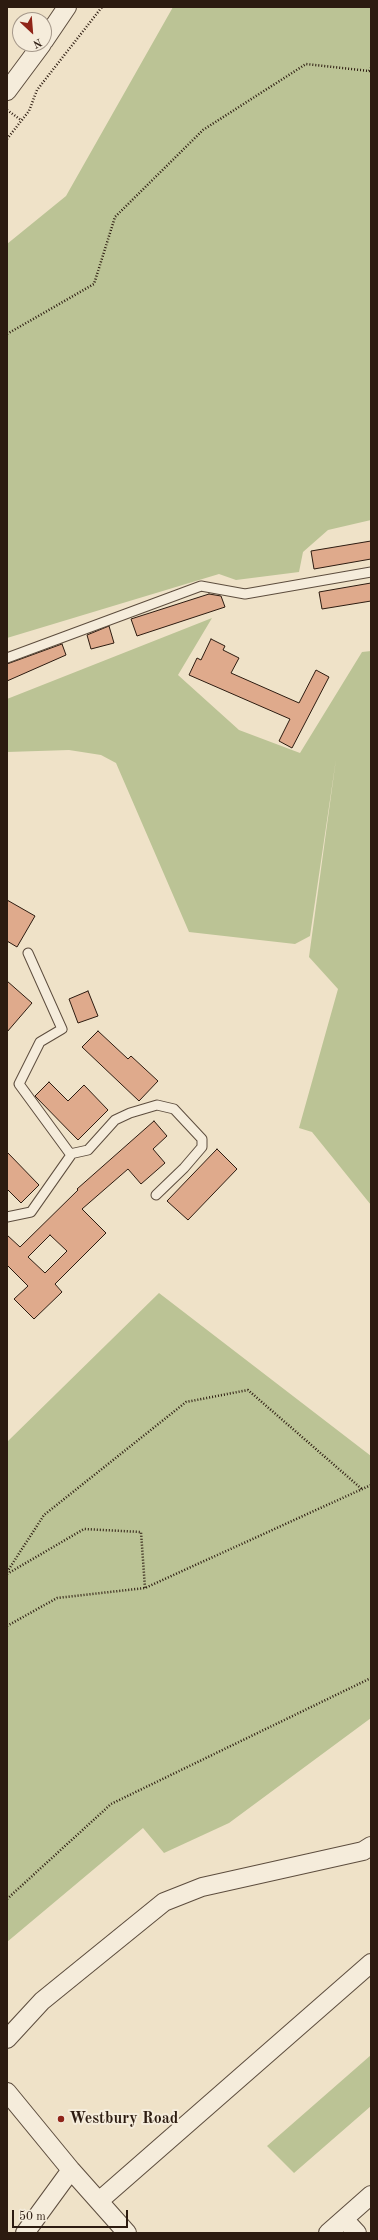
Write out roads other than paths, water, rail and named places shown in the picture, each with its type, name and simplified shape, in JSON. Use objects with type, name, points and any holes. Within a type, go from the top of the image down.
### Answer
[{"type":"street","points":[[52,29],[67,7]]},
{"type":"street","points":[[7,91],[36,52]]},
{"type":"street","points":[[7,2039],[42,2002],[164,1902],[202,1886],[363,1851],[371,1846]]},
{"type":"street","points":[[99,2201],[371,1963]]},
{"type":"street","points":[[7,2092],[71,2170],[125,2232]]},
{"type":"street","points":[[25,2233],[71,2170]]},
{"type":"street","points":[[328,2233],[371,2195]]},
{"type":"street","points":[[344,2219],[357,2233]]},
{"type":"lane","points":[[7,658],[201,586],[245,594],[371,572]]},
{"type":"lane","points":[[28,953],[62,1029],[40,1042],[19,1084],[70,1154]]},
{"type":"lane","points":[[7,1217],[31,1212],[70,1154],[88,1150],[115,1120],[130,1113],[158,1105],[174,1109],[202,1139],[202,1147],[184,1168],[156,1195]]},
{"type":"place","name":"Westbury Road","points":[[61,2119]]}]
